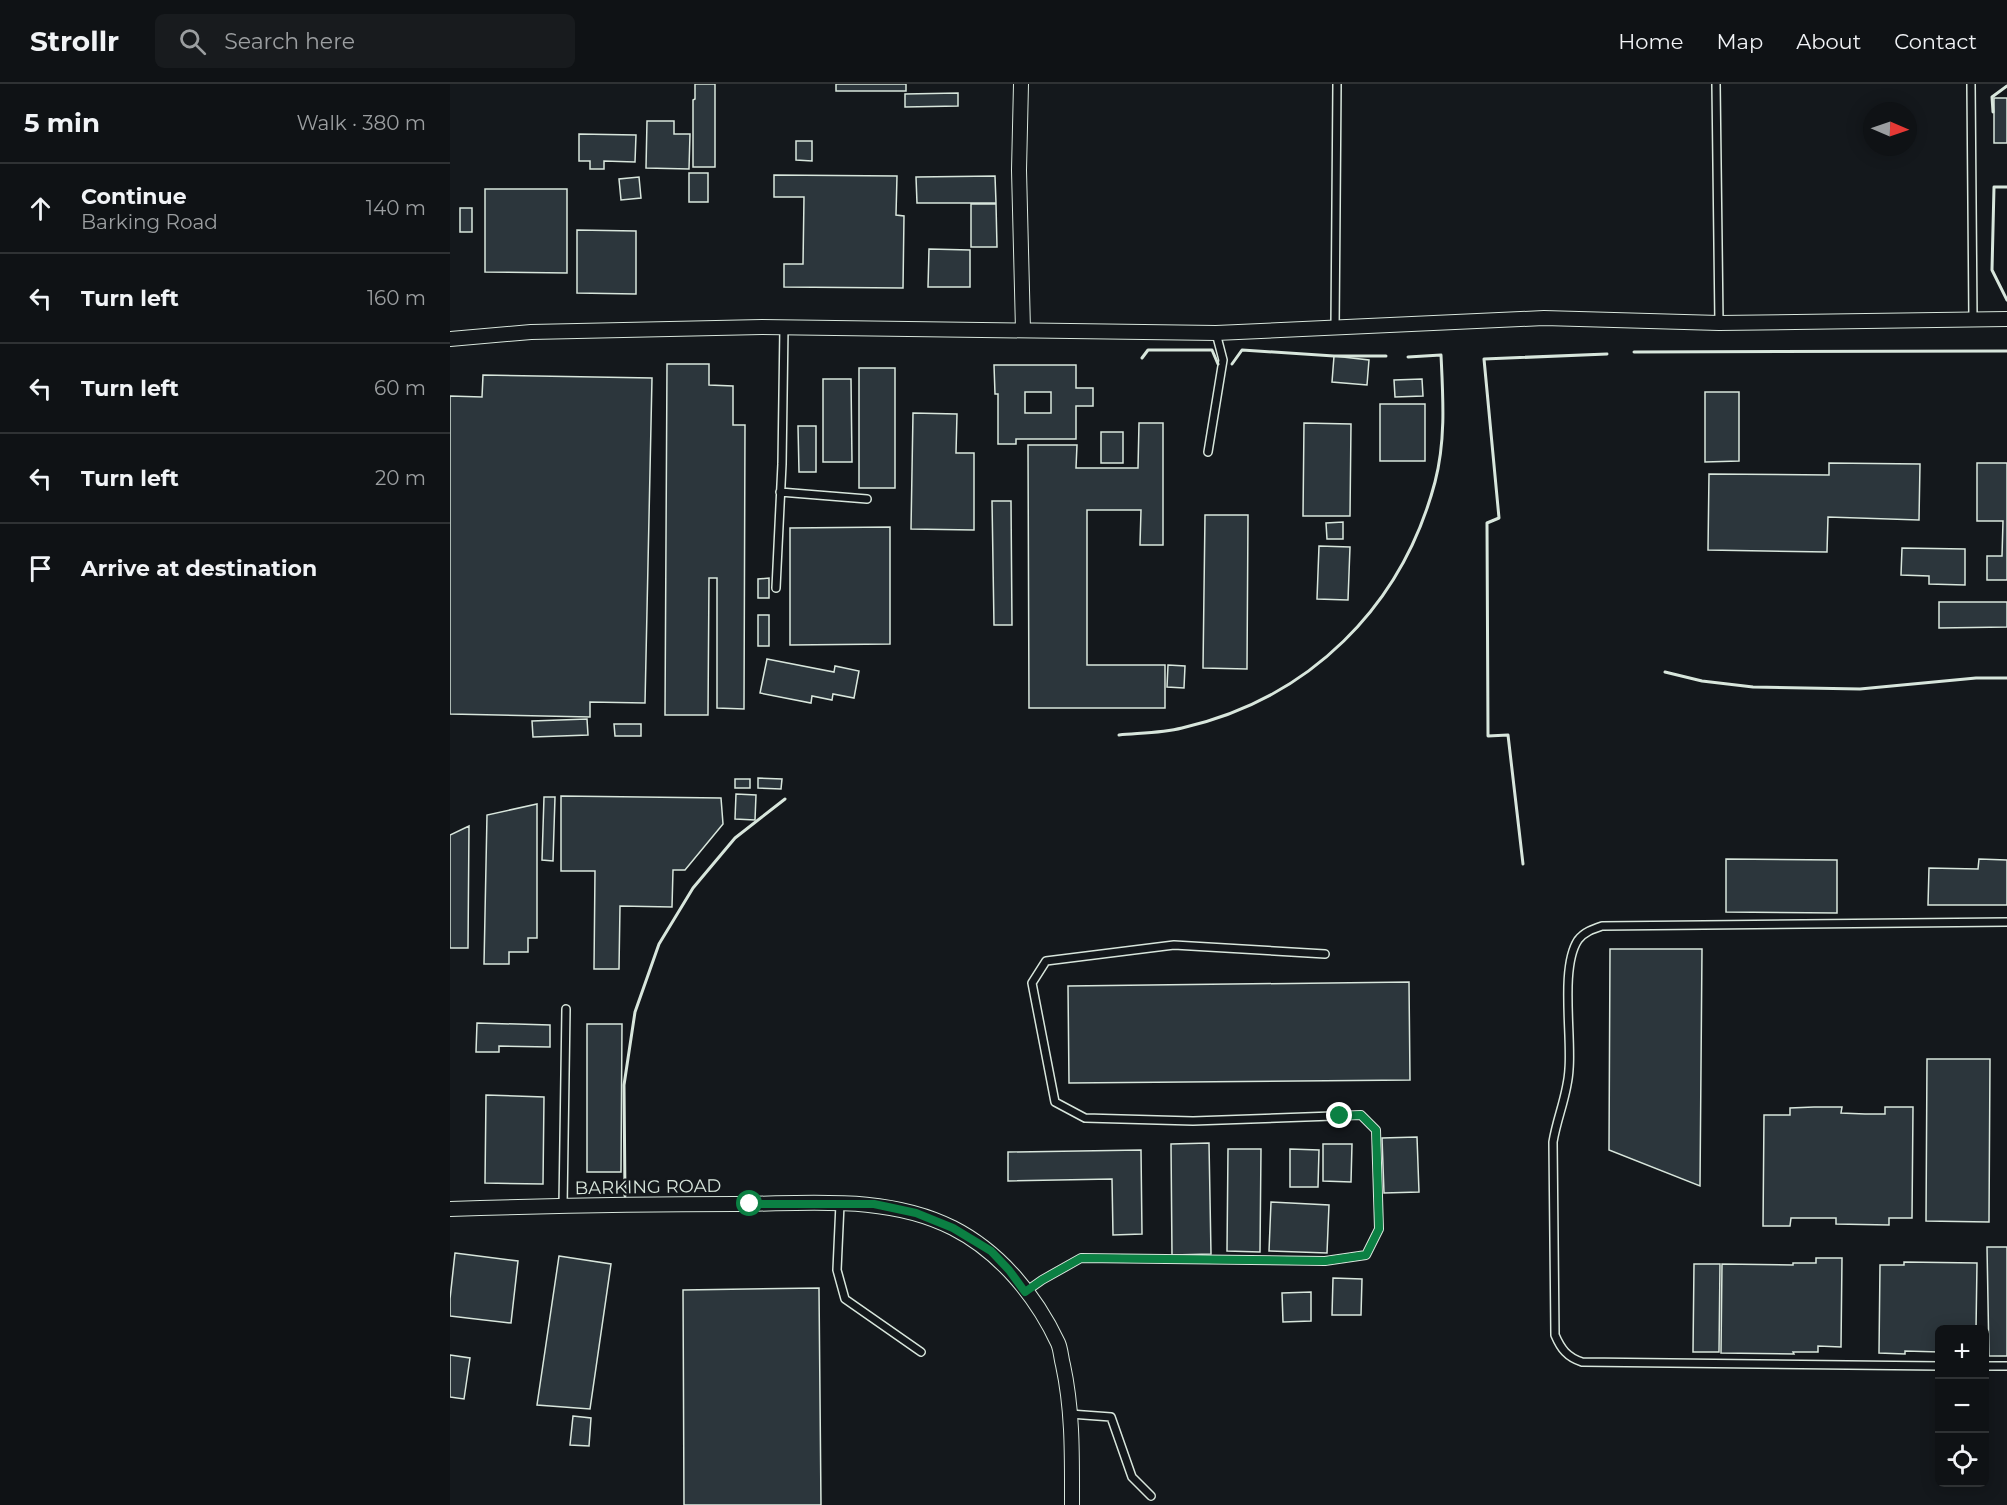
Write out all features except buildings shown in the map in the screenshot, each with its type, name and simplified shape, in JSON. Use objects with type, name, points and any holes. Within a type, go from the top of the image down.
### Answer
[{"type":"street","points":[[1021,84],[1019,170],[1023,330]]},
{"type":"street","points":[[450,339],[531,332],[784,327],[1216,333],[1544,318],[1719,323],[2007,319]]},
{"type":"street","name":"BARKING ROAD","points":[[450,1209],[874,1204],[916,1213],[953,1228],[991,1251],[1009,1270],[1058,1345],[1068,1388],[1072,1505]]},
{"type":"lane","points":[[1335,328],[1337,84]]},
{"type":"lane","points":[[1716,84],[1719,323]]},
{"type":"lane","points":[[1971,84],[1973,319]]},
{"type":"lane","points":[[776,588],[784,327]]},
{"type":"lane","points":[[1208,452],[1223,360],[1216,333]]},
{"type":"lane","points":[[780,492],[867,499]]},
{"type":"lane","points":[[1935,1366],[1582,1362],[1564,1353],[1555,1335],[1553,1142],[1570,1068],[1569,970],[1574,949],[1580,938],[1588,931],[1602,926],[2007,922]]},
{"type":"lane","points":[[1025,1292],[1081,1258],[1325,1261],[1366,1255],[1379,1229],[1376,1130],[1361,1115],[1192,1121],[1085,1118],[1055,1102],[1032,983],[1046,961],[1174,945],[1325,954]]},
{"type":"lane","points":[[563,1206],[566,1009]]},
{"type":"lane","points":[[840,1204],[837,1270],[845,1299],[921,1352]]},
{"type":"lane","points":[[1989,1366],[2007,1366]]},
{"type":"lane","points":[[1070,1414],[1111,1417],[1132,1477],[1151,1496]]},
{"type":"wall","points":[[1993,112],[1992,97],[2007,86]]},
{"type":"wall","points":[[2007,187],[1994,187],[1992,270],[2007,300]]},
{"type":"wall","points":[[1142,358],[1148,350],[1212,350],[1218,364]]},
{"type":"wall","points":[[1232,364],[1242,350],[1334,356],[1386,356]]},
{"type":"wall","points":[[1634,352],[2007,351]]},
{"type":"wall","points":[[1523,864],[1508,735],[1488,736],[1487,523],[1499,518],[1484,359],[1607,354]]},
{"type":"wall","points":[[1119,735],[1182,728],[1228,714],[1270,695],[1309,670],[1344,641],[1374,607],[1399,569],[1420,527],[1435,482],[1441,450],[1443,418],[1441,355],[1408,357]]},
{"type":"wall","points":[[1665,672],[1702,681],[1753,687],[1860,689],[1976,678],[2007,678]]},
{"type":"wall","points":[[625,1196],[624,1085],[635,1012],[659,944],[693,888],[735,838],[785,799]]},
{"type":"route","points":[[750,1204],[874,1204],[916,1213],[953,1228],[991,1251],[1025,1292],[1081,1258],[1325,1261],[1366,1255],[1379,1229],[1376,1130],[1361,1115],[1340,1116]]}]
